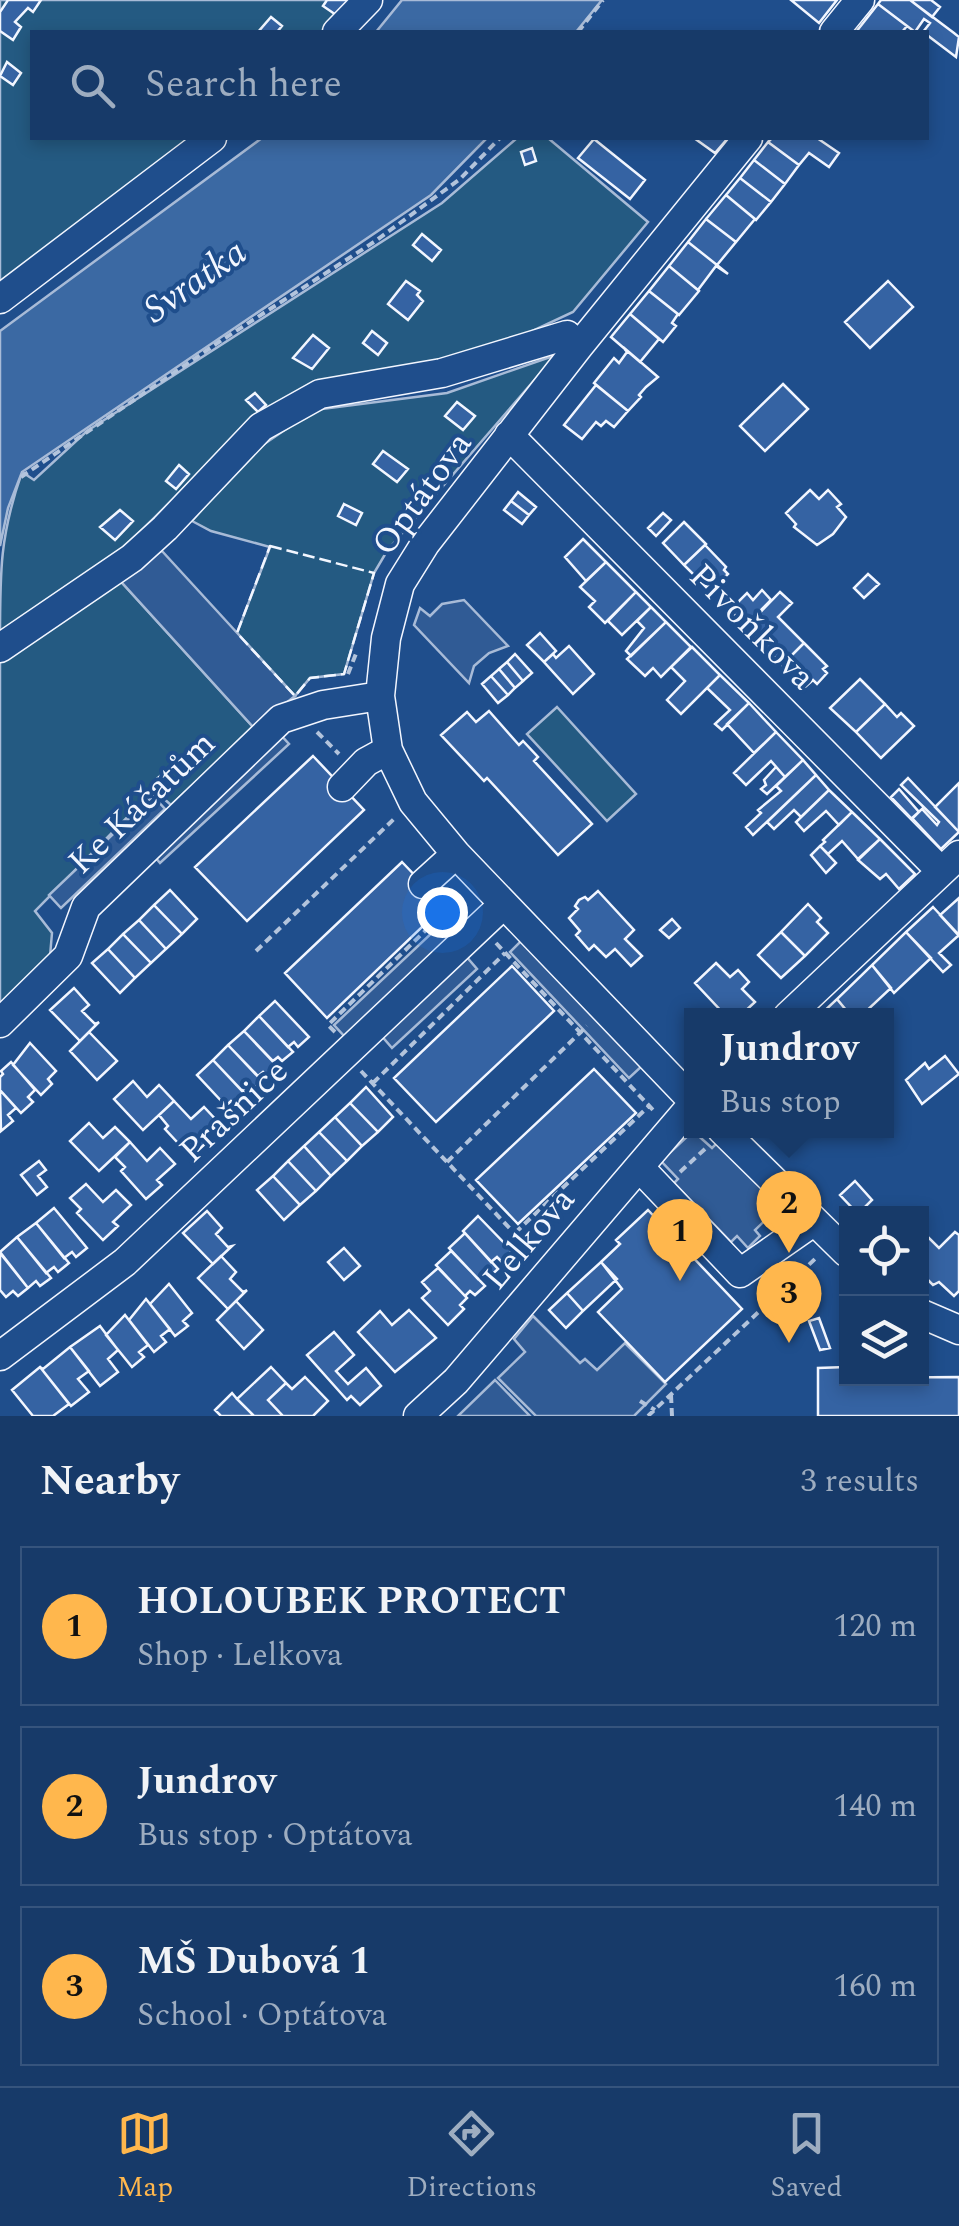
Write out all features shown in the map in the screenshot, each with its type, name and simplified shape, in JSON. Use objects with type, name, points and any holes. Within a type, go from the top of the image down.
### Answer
[{"type":"street","points":[[339,30],[368,0]]},
{"type":"street","points":[[836,30],[860,0]]},
{"type":"street","points":[[0,300],[209,140]]},
{"type":"street","name":"Optátova","points":[[684,1094],[456,854],[413,802],[388,750],[380,696],[386,638],[402,580],[425,544],[746,140]]},
{"type":"street","points":[[0,648],[132,558],[261,427],[320,394],[442,373],[567,335],[579,346]]},
{"type":"street","name":"Pivoňkova","points":[[509,435],[950,863]]},
{"type":"street","name":"Ke Káčatům","points":[[0,1023],[68,956],[86,908],[281,719],[323,705],[380,696]]},
{"type":"street","points":[[342,786],[366,762],[388,750]]},
{"type":"street","points":[[423,884],[456,854]]},
{"type":"street","points":[[796,1008],[950,863]]},
{"type":"street","name":"Prašnice","points":[[0,1356],[125,1262],[504,904]]},
{"type":"street","name":"Lelkova","points":[[418,1416],[452,1386],[684,1112]]},
{"type":"street","points":[[639,1167],[740,1273],[831,1238],[730,1138]]},
{"type":"street","points":[[929,1317],[959,1330]]},
{"type":"path","points":[[580,30],[603,0]]},
{"type":"path","points":[[21,477],[374,242],[460,180],[498,140]]},
{"type":"path","points":[[256,950],[413,802]]},
{"type":"path","points":[[373,1083],[504,953]]},
{"type":"path","points":[[448,1162],[603,1011]]},
{"type":"path","points":[[354,1064],[550,1271]]},
{"type":"path","points":[[515,1233],[650,1106]]},
{"type":"path","points":[[648,1416],[831,1238]]},
{"type":"path","points":[[671,1395],[672,1416]]},
{"type":"path","points":[[640,1400],[655,1410]]},
{"type":"shaded area","points":[[0,0],[359,0],[332,30],[30,30],[30,140],[203,140],[0,292]]},
{"type":"shaded area","points":[[515,140],[550,140],[648,222],[573,312],[468,361],[318,385],[230,442],[122,550],[0,638],[3,554],[22,472],[34,480],[87,431],[442,203]]},
{"type":"shaded area","points":[[556,355],[387,551],[374,573],[344,674],[310,678],[295,696],[237,633],[270,547],[211,531],[192,521],[251,453],[314,410],[447,393]]},
{"type":"shaded area","points":[[162,551],[295,696],[254,728],[115,575]]},
{"type":"shaded area","points":[[115,575],[254,728],[171,805],[154,790],[35,911],[52,933],[50,956],[0,1005],[0,658]]},
{"type":"shaded area","points":[[464,600],[508,646],[489,653],[474,666],[469,683],[414,625],[420,608],[430,616],[442,604]]},
{"type":"shaded area","points":[[557,707],[636,794],[607,821],[527,734]]},
{"type":"shaded area","points":[[278,732],[289,744],[160,863],[150,851]]},
{"type":"shaded area","points":[[153,796],[165,809],[61,908],[49,895]]},
{"type":"shaded area","points":[[437,928],[449,941],[346,1038],[334,1025]]},
{"type":"shaded area","points":[[523,939],[642,1066],[629,1078],[510,952]]},
{"type":"shaded area","points":[[465,955],[477,969],[392,1048],[380,1034]]},
{"type":"shaded area","points":[[686,1138],[701,1138],[712,1148],[718,1142],[780,1206],[755,1230],[760,1236],[748,1248],[737,1236],[731,1242],[674,1183],[678,1179],[661,1161]]},
{"type":"shaded area","points":[[533,1316],[580,1363],[585,1359],[597,1370],[625,1343],[666,1384],[634,1416],[536,1416],[498,1378],[525,1352],[514,1339]]},
{"type":"shaded area","points":[[495,1380],[530,1416],[458,1416]]},
{"type":"water","points":[[402,0],[602,0],[578,30],[378,30]]},
{"type":"water","name":"Svratka","points":[[259,140],[485,140],[431,195],[22,472],[8,508],[0,546],[0,331]]},
{"type":"building","points":[[8,0],[41,0],[33,12],[28,8],[15,22],[21,27],[13,40],[0,31],[0,12]]},
{"type":"building","points":[[327,0],[356,0],[342,19],[323,6]]},
{"type":"building","points":[[791,0],[837,0],[819,23]]},
{"type":"building","points":[[881,0],[910,0],[959,37],[956,57],[929,37],[929,30],[925,30],[930,23],[924,19],[912,30],[878,4]]},
{"type":"building","points":[[910,0],[931,0],[940,7],[932,17]]},
{"type":"building","points":[[878,4],[907,26],[904,30],[858,30]]},
{"type":"building","points":[[271,17],[282,26],[279,30],[260,30]]},
{"type":"building","points":[[7,62],[21,73],[13,85],[0,76]]},
{"type":"building","points":[[595,140],[645,180],[630,199],[578,158]]},
{"type":"building","points":[[697,140],[726,140],[715,153]]},
{"type":"building","points":[[820,140],[839,153],[829,167],[809,153],[799,165],[768,142]]},
{"type":"building","points":[[768,142],[799,165],[785,184],[754,160]]},
{"type":"building","points":[[532,148],[536,161],[525,165],[521,152]]},
{"type":"building","points":[[754,160],[785,184],[771,202],[740,178]]},
{"type":"building","points":[[740,178],[771,202],[756,220],[726,195]]},
{"type":"building","points":[[726,195],[755,219],[736,242],[706,219]]},
{"type":"building","points":[[706,219],[736,242],[717,265],[688,242]]},
{"type":"building","points":[[422,234],[441,250],[432,261],[413,245]]},
{"type":"building","points":[[688,242],[728,274],[716,266],[698,290],[669,266]]},
{"type":"building","points":[[669,266],[699,291],[679,315],[649,291]]},
{"type":"building","points":[[406,281],[420,291],[417,295],[423,301],[408,320],[388,304]]},
{"type":"building","points":[[888,281],[913,307],[870,348],[845,322]]},
{"type":"building","points":[[649,291],[678,314],[672,323],[676,326],[663,342],[630,314]]},
{"type":"building","points":[[630,314],[659,339],[640,362],[611,337]]},
{"type":"building","points":[[372,331],[387,343],[378,355],[363,343]]},
{"type":"building","points":[[313,335],[329,348],[312,369],[293,358]]},
{"type":"building","points":[[623,347],[658,377],[628,411],[594,383],[614,358],[619,363],[627,352]]},
{"type":"building","points":[[783,384],[808,409],[765,451],[740,426]]},
{"type":"building","points":[[596,385],[628,411],[614,427],[606,421],[601,426],[596,422],[582,439],[564,425]]},
{"type":"building","points":[[255,393],[266,405],[258,412],[246,400]]},
{"type":"building","points":[[457,402],[475,416],[463,430],[445,416]]},
{"type":"building","points":[[383,451],[408,469],[397,482],[373,464]]},
{"type":"building","points":[[179,465],[189,474],[176,489],[166,481]]},
{"type":"building","points":[[810,490],[819,499],[828,490],[841,504],[837,507],[846,517],[833,534],[817,545],[794,527],[796,524],[786,513]]},
{"type":"building","points":[[518,492],[536,507],[529,515],[511,501]]},
{"type":"building","points":[[511,501],[529,515],[522,524],[504,510]]},
{"type":"building","points":[[344,504],[362,513],[356,525],[338,516]]},
{"type":"building","points":[[120,510],[133,521],[115,540],[100,527]]},
{"type":"building","points":[[663,513],[671,520],[656,536],[648,528]]},
{"type":"building","points":[[684,522],[706,544],[684,565],[663,543]]},
{"type":"building","points":[[583,539],[606,562],[586,581],[565,557]]},
{"type":"building","points":[[705,545],[728,574],[720,582],[716,577],[706,587],[684,565]]},
{"type":"building","points":[[606,562],[636,592],[605,623],[589,607],[595,601],[580,587]]},
{"type":"building","points":[[868,574],[879,584],[864,598],[854,588]]},
{"type":"building","points":[[762,590],[771,600],[745,626],[730,610],[747,593],[753,600]]},
{"type":"building","points":[[636,592],[651,607],[622,635],[608,621]]},
{"type":"building","points":[[780,592],[792,603],[778,617],[804,643],[782,665],[746,627]]},
{"type":"building","points":[[651,607],[666,622],[631,656],[626,651],[644,628],[637,621]]},
{"type":"building","points":[[666,622],[691,647],[661,677],[653,668],[645,676],[627,659]]},
{"type":"building","points":[[540,633],[556,651],[544,662],[527,645]]},
{"type":"building","points":[[804,643],[827,666],[823,669],[827,673],[817,684],[813,680],[805,687],[782,665]]},
{"type":"building","points":[[569,646],[594,674],[573,694],[544,662],[553,654],[556,658]]},
{"type":"building","points":[[692,647],[720,675],[681,714],[667,700],[685,681],[671,667]]},
{"type":"building","points":[[515,654],[532,673],[523,681],[507,662]]},
{"type":"building","points":[[507,662],[523,681],[515,688],[499,669]]},
{"type":"building","points":[[499,669],[515,688],[508,695],[491,676]]},
{"type":"building","points":[[720,675],[749,703],[722,730],[715,724],[730,710],[707,688]]},
{"type":"building","points":[[491,676],[508,695],[498,703],[482,684]]},
{"type":"building","points":[[860,679],[885,704],[856,732],[830,708]]},
{"type":"building","points":[[749,703],[776,732],[754,753],[727,724]]},
{"type":"building","points":[[885,704],[897,717],[901,713],[914,726],[881,758],[856,732]]},
{"type":"building","points":[[489,711],[519,745],[523,741],[538,757],[534,761],[592,824],[558,855],[441,735],[467,712],[476,722]]},
{"type":"building","points":[[776,732],[803,760],[785,777],[771,761],[746,785],[734,773]]},
{"type":"building","points":[[313,756],[364,810],[247,921],[195,867]]},
{"type":"building","points":[[803,760],[816,775],[753,835],[746,827],[761,813],[758,810],[781,791],[776,786]]},
{"type":"building","points":[[776,767],[785,777],[767,794],[761,789],[766,785],[764,780]]},
{"type":"building","points":[[165,772],[175,783],[161,796],[153,782]]},
{"type":"building","points":[[816,775],[829,790],[801,817],[794,810],[774,829],[767,822]]},
{"type":"building","points":[[908,778],[959,832],[941,849],[912,818],[922,809],[937,825],[939,822],[901,785]]},
{"type":"building","points":[[959,783],[959,832],[935,807]]},
{"type":"building","points":[[899,789],[919,812],[912,819],[891,797]]},
{"type":"building","points":[[829,790],[852,812],[839,825],[826,811],[804,831],[796,822]]},
{"type":"building","points":[[852,812],[880,839],[858,859],[842,841],[828,854],[820,846],[823,840]]},
{"type":"building","points":[[880,839],[915,874],[899,889],[886,874],[880,879],[858,860]]},
{"type":"building","points":[[820,846],[836,863],[826,873],[811,855]]},
{"type":"building","points":[[402,862],[444,906],[327,1018],[285,973]]},
{"type":"building","points":[[170,890],[197,919],[182,934],[154,905]]},
{"type":"building","points":[[598,891],[634,930],[625,939],[642,956],[631,966],[615,949],[606,957],[594,945],[589,950],[576,935],[580,931],[569,918],[578,909],[575,906]]},
{"type":"building","points":[[959,898],[959,936],[940,915]]},
{"type":"building","points":[[808,904],[828,933],[805,956],[781,932]]},
{"type":"building","points":[[154,905],[182,934],[166,949],[139,920]]},
{"type":"building","points":[[933,907],[959,935],[939,953],[951,965],[943,972],[906,932]]},
{"type":"building","points":[[672,919],[680,928],[669,938],[660,930]]},
{"type":"building","points":[[139,920],[166,949],[151,963],[123,934]]},
{"type":"building","points":[[781,932],[805,956],[781,978],[758,955]]},
{"type":"building","points":[[906,932],[931,958],[894,993],[872,965]]},
{"type":"building","points":[[123,934],[151,963],[135,978],[108,949]]},
{"type":"building","points":[[108,949],[135,978],[120,993],[92,963]]},
{"type":"building","points":[[716,963],[730,977],[738,970],[749,982],[742,989],[755,1002],[749,1008],[718,1008],[695,983]]},
{"type":"building","points":[[872,965],[891,988],[870,1008],[844,1008],[837,999]]},
{"type":"building","points":[[512,966],[554,1011],[436,1122],[394,1078]]},
{"type":"building","points":[[74,988],[89,1005],[82,1011],[95,1024],[99,1022],[80,1041],[50,1010]]},
{"type":"building","points":[[837,999],[844,1008],[827,1008]]},
{"type":"building","points":[[275,1001],[309,1037],[298,1047],[294,1042],[288,1047],[259,1016]]},
{"type":"building","points":[[259,1016],[293,1052],[282,1061],[278,1057],[273,1061],[244,1031]]},
{"type":"building","points":[[244,1031],[277,1066],[267,1076],[263,1072],[258,1076],[228,1045]]},
{"type":"building","points":[[89,1032],[117,1061],[97,1080],[70,1051]]},
{"type":"building","points":[[30,1043],[56,1071],[48,1079],[52,1084],[41,1095],[13,1065]]},
{"type":"building","points":[[228,1045],[262,1081],[251,1091],[247,1086],[242,1091],[213,1060]]},
{"type":"building","points":[[945,1056],[959,1074],[922,1104],[906,1080],[925,1063],[929,1069]]},
{"type":"building","points":[[213,1060],[247,1096],[236,1106],[231,1101],[226,1106],[197,1075]]},
{"type":"building","points":[[11,1062],[35,1090],[28,1097],[33,1102],[21,1113],[0,1090],[1,1071]]},
{"type":"building","points":[[594,1069],[636,1113],[518,1224],[476,1180]]},
{"type":"building","points":[[133,1081],[147,1097],[159,1085],[174,1101],[143,1130],[114,1099]]},
{"type":"building","points":[[366,1087],[393,1117],[378,1132],[350,1103]]},
{"type":"building","points":[[0,1090],[16,1108],[8,1115],[13,1121],[1,1131]]},
{"type":"building","points":[[174,1101],[191,1119],[204,1107],[218,1122],[201,1138],[206,1143],[191,1157],[165,1129],[168,1126],[159,1115]]},
{"type":"building","points":[[350,1103],[378,1132],[362,1146],[335,1117]]},
{"type":"building","points":[[335,1117],[362,1146],[347,1161],[319,1132]]},
{"type":"building","points":[[89,1123],[103,1138],[115,1127],[130,1142],[99,1171],[70,1141]]},
{"type":"building","points":[[319,1132],[347,1161],[331,1176],[304,1146]]},
{"type":"building","points":[[130,1142],[147,1161],[160,1148],[175,1164],[157,1180],[162,1185],[146,1199],[121,1171],[125,1167],[115,1157]]},
{"type":"building","points":[[304,1146],[331,1176],[316,1191],[288,1161]]},
{"type":"building","points":[[39,1161],[46,1170],[38,1176],[47,1187],[37,1195],[21,1175]]},
{"type":"building","points":[[288,1161],[316,1191],[300,1205],[273,1176]]},
{"type":"building","points":[[273,1176],[300,1205],[284,1220],[257,1190]]},
{"type":"building","points":[[855,1181],[872,1200],[866,1206],[850,1206],[840,1195]]},
{"type":"building","points":[[86,1184],[103,1202],[116,1190],[131,1205],[113,1222],[118,1226],[103,1240],[77,1213],[81,1209],[70,1198]]},
{"type":"building","points":[[54,1208],[87,1248],[76,1257],[72,1252],[64,1258],[36,1223]]},
{"type":"building","points":[[648,1210],[742,1309],[665,1382],[598,1312],[622,1289],[601,1262],[620,1244],[616,1240]]},
{"type":"building","points":[[207,1211],[222,1228],[216,1234],[228,1247],[232,1246],[213,1264],[183,1233]]},
{"type":"building","points":[[478,1216],[512,1251],[501,1261],[497,1257],[491,1262],[463,1231]]},
{"type":"building","points":[[36,1223],[69,1263],[58,1272],[54,1267],[46,1273],[17,1237]]},
{"type":"building","points":[[955,1232],[959,1235],[959,1291],[954,1296],[939,1282],[933,1285],[929,1281],[929,1238],[939,1248]]},
{"type":"building","points":[[465,1233],[498,1269],[488,1278],[484,1274],[478,1279],[449,1248]]},
{"type":"building","points":[[17,1237],[51,1278],[40,1286],[36,1281],[28,1288],[0,1252]]},
{"type":"building","points":[[344,1248],[360,1266],[344,1280],[328,1262]]},
{"type":"building","points":[[451,1251],[485,1286],[475,1295],[470,1291],[465,1296],[436,1265]]},
{"type":"building","points":[[0,1253],[28,1288],[18,1296],[13,1291],[6,1297],[0,1290]]},
{"type":"building","points":[[221,1256],[236,1272],[230,1279],[243,1292],[247,1290],[228,1309],[198,1278]]},
{"type":"building","points":[[601,1262],[617,1279],[583,1311],[567,1293]]},
{"type":"building","points":[[438,1268],[467,1298],[460,1305],[464,1309],[448,1325],[422,1298],[430,1291],[422,1282]]},
{"type":"building","points":[[169,1284],[192,1313],[183,1321],[188,1326],[175,1336],[150,1304]]},
{"type":"building","points":[[567,1293],[583,1311],[566,1328],[549,1310]]},
{"type":"building","points":[[146,1299],[170,1329],[161,1336],[166,1342],[154,1352],[129,1320]]},
{"type":"building","points":[[236,1301],[263,1330],[244,1349],[217,1320]]},
{"type":"building","points":[[409,1310],[436,1338],[395,1372],[358,1332],[380,1311],[392,1325]]},
{"type":"building","points":[[125,1315],[148,1345],[139,1352],[144,1357],[132,1367],[106,1335]]},
{"type":"building","points":[[819,1318],[830,1348],[820,1350],[809,1321]]},
{"type":"building","points":[[100,1326],[118,1350],[108,1359],[118,1372],[100,1386],[70,1347]]},
{"type":"building","points":[[334,1332],[354,1355],[336,1371],[348,1384],[366,1368],[381,1386],[360,1405],[351,1396],[347,1400],[307,1355]]},
{"type":"building","points":[[70,1347],[89,1371],[78,1379],[89,1392],[71,1406],[40,1367],[43,1369]]},
{"type":"building","points":[[40,1367],[69,1404],[53,1416],[33,1416],[12,1390]]},
{"type":"building","points":[[271,1367],[286,1383],[268,1400],[283,1416],[254,1416],[237,1399]]},
{"type":"building","points":[[839,1367],[839,1386],[929,1386],[929,1377],[959,1377],[959,1416],[818,1416],[818,1368]]},
{"type":"building","points":[[305,1377],[328,1401],[313,1416],[283,1416],[268,1400],[286,1383],[292,1389]]},
{"type":"building","points":[[232,1393],[254,1416],[221,1416],[215,1410]]},
{"type":"fence","points":[[270,546],[374,573],[344,674],[310,678],[295,696],[237,633],[270,546]]},
{"type":"place","name":"Jundrov","points":[[789,1253]]},
{"type":"place","name":"HOLOUBEK PROTECT","points":[[680,1281]]},
{"type":"place","name":"MŠ Dubová 1","points":[[789,1343]]}]
